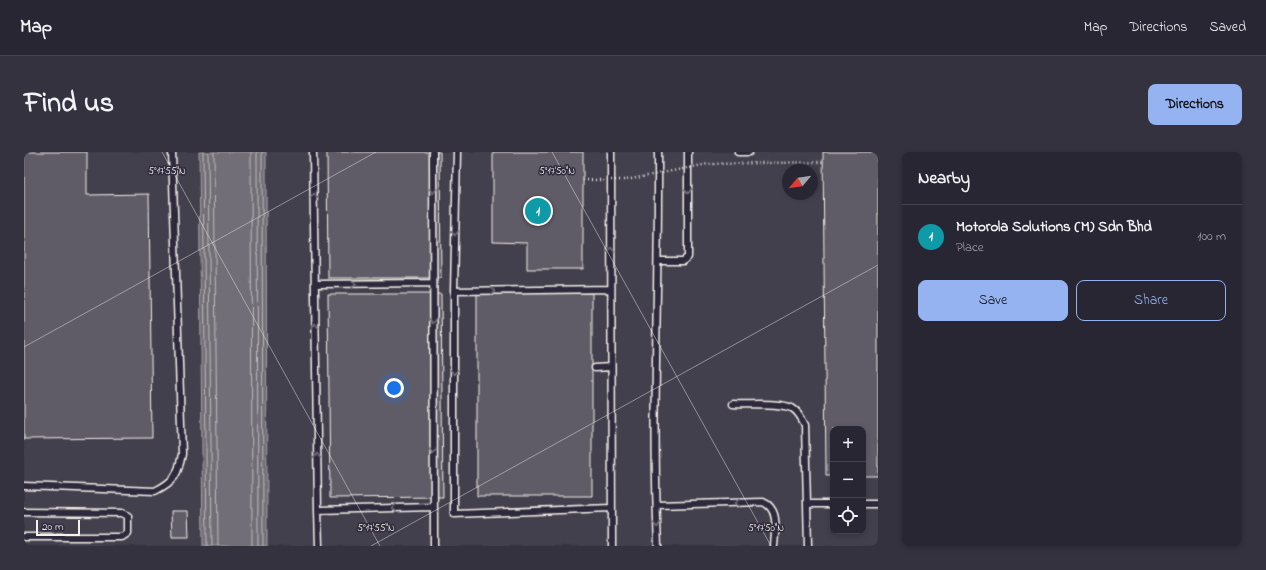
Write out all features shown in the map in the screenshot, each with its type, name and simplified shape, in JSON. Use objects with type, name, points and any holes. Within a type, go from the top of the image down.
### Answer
[{"type":"lane","points":[[24,486],[155,491],[170,484],[178,472],[182,454],[172,152]]},
{"type":"lane","points":[[313,152],[319,546]]},
{"type":"lane","points":[[432,152],[434,546]]},
{"type":"lane","points":[[457,152],[454,291],[454,514],[611,508]]},
{"type":"lane","points":[[611,152],[612,546]]},
{"type":"lane","points":[[658,152],[658,546]]},
{"type":"lane","points":[[658,261],[683,261],[688,257],[688,152]]},
{"type":"lane","points":[[738,152],[749,152]]},
{"type":"lane","points":[[315,284],[433,283]]},
{"type":"lane","points":[[454,291],[611,289]]},
{"type":"lane","points":[[595,368],[611,367]]},
{"type":"lane","points":[[733,404],[785,406],[794,409],[801,416],[805,425],[808,546]]},
{"type":"lane","points":[[657,505],[763,502],[774,510],[774,546]]},
{"type":"lane","points":[[807,504],[830,504]]},
{"type":"lane","points":[[866,504],[878,504]]},
{"type":"lane","points":[[318,510],[433,507]]},
{"type":"lane","points":[[24,512],[122,513],[128,516],[129,520],[128,534],[122,537],[24,537]]},
{"type":"path","points":[[583,180],[626,180],[708,164],[823,162]]},
{"type":"shaded area","points":[[24,152],[878,152],[878,546],[24,546]]},
{"type":"water","points":[[199,152],[266,152],[267,546],[203,546]]},
{"type":"building","points":[[24,152],[87,152],[87,195],[149,194],[152,438],[24,439]]},
{"type":"building","points":[[327,152],[440,152],[441,278],[328,278]]},
{"type":"building","points":[[493,152],[583,152],[583,269],[527,269],[527,243],[493,242]]},
{"type":"building","points":[[823,152],[878,152],[878,476],[866,476],[866,426],[830,426],[830,476],[826,476]]},
{"type":"building","points":[[477,293],[592,293],[592,496],[477,496]]},
{"type":"building","points":[[328,294],[441,294],[443,497],[330,498]]},
{"type":"building","points":[[171,511],[188,511],[189,537],[172,537]]},
{"type":"place","name":"Motorola Solutions (M) Sdn Bhd","points":[[538,211]]}]
